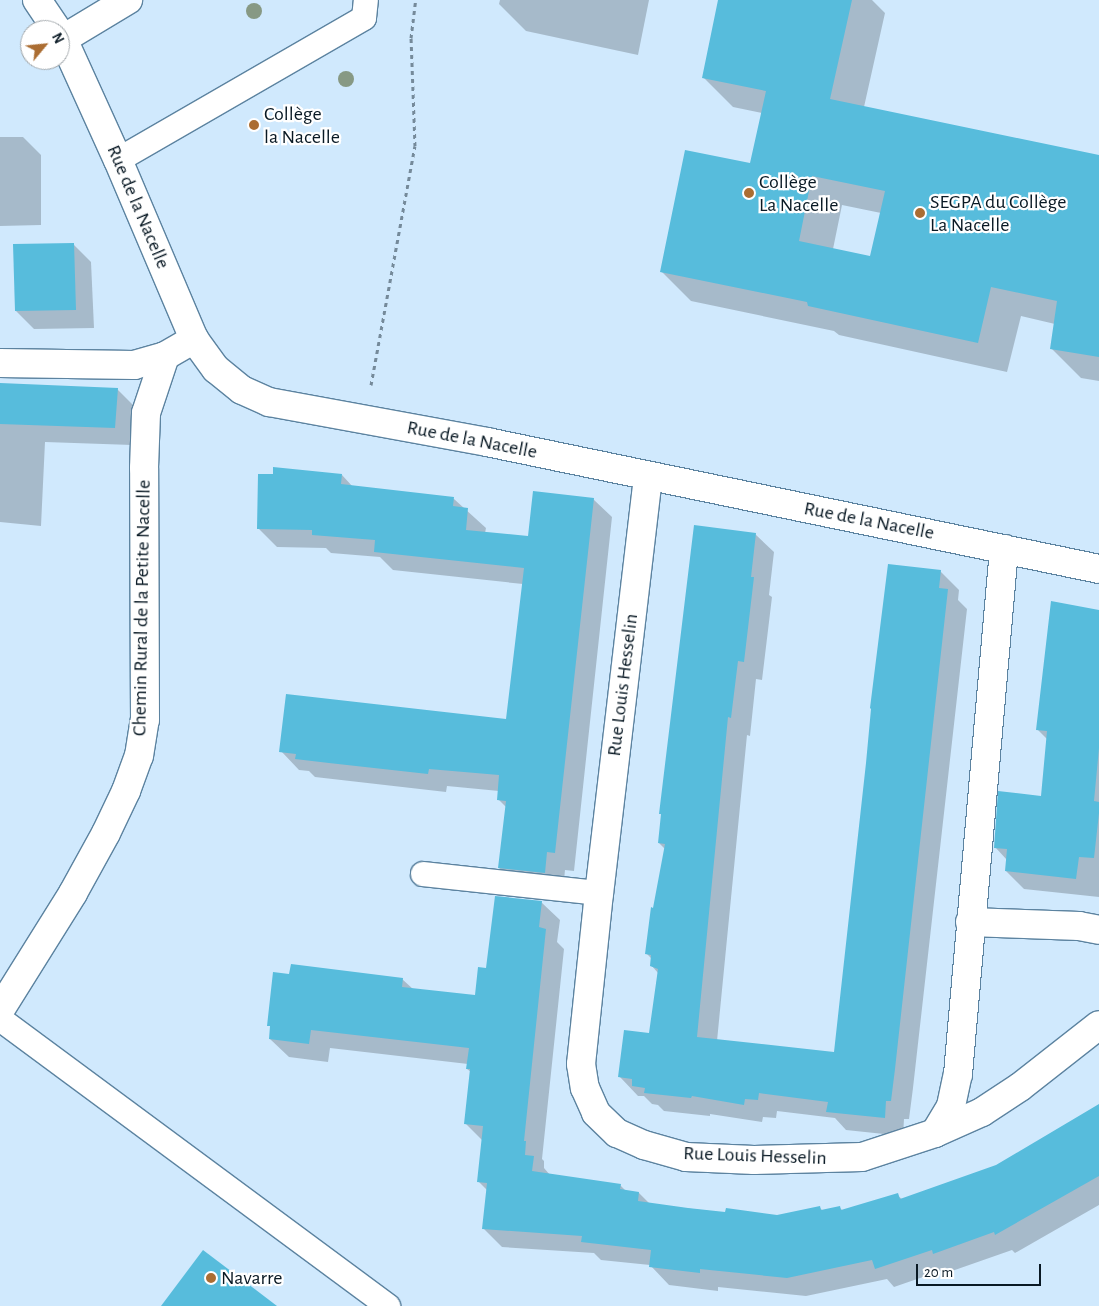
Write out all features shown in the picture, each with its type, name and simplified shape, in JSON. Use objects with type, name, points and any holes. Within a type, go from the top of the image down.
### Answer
[{"type":"street","name":"Rue de la Nacelle","points":[[37,0],[51,20]]},
{"type":"street","points":[[70,29],[128,0]]},
{"type":"street","name":"Rue de la Nacelle","points":[[70,56],[118,160],[194,339],[216,370],[251,394],[269,402],[365,418],[1099,569]]},
{"type":"street","points":[[0,363],[134,364],[165,356],[194,339]]},
{"type":"street","name":"Chemin Rural de la Petite Nacelle","points":[[0,1010],[78,884],[122,799],[139,756],[145,720],[144,468],[146,413],[165,356]]},
{"type":"street","name":"Rue Louis Hesselin","points":[[648,477],[598,892],[582,1064],[585,1088],[596,1113],[618,1133],[644,1145],[686,1157],[754,1160],[862,1157],[934,1133],[982,1112],[1020,1087],[1099,1025]]},
{"type":"street","points":[[934,1133],[951,1106],[958,1074],[1004,549]]},
{"type":"street","points":[[970,922],[1079,926],[1099,930]]},
{"type":"lane","points":[[118,160],[364,18],[366,0]]},
{"type":"lane","points":[[423,874],[598,892]]},
{"type":"lane","points":[[0,1019],[388,1306]]},
{"type":"path","points":[[365,418],[415,146],[410,38],[416,0]]},
{"type":"building","points":[[718,0],[852,0],[830,99],[1099,155],[1099,357],[1050,349],[1057,301],[991,287],[978,343],[808,306],[807,302],[660,272],[685,150],[750,163],[766,91],[702,78]],"holes":[[[812,176],[885,191],[870,256],[799,241]]]},
{"type":"building","points":[[74,243],[76,310],[15,311],[13,244]]},
{"type":"building","points":[[0,383],[118,388],[115,428],[0,424]]},
{"type":"building","points":[[273,467],[342,474],[341,484],[454,497],[453,506],[468,508],[466,530],[528,536],[533,491],[594,498],[555,853],[547,852],[545,873],[498,868],[506,801],[497,800],[499,775],[429,769],[428,774],[295,759],[296,754],[279,752],[286,694],[506,719],[524,568],[374,552],[375,540],[312,535],[312,530],[257,529],[258,474],[273,474]]},
{"type":"building","points":[[694,525],[756,533],[751,577],[754,577],[744,662],[738,661],[731,718],[728,717],[697,1037],[834,1052],[866,763],[870,708],[888,564],[941,570],[939,588],[948,589],[895,1069],[891,1101],[886,1101],[885,1118],[826,1112],[828,1102],[759,1093],[758,1100],[745,1099],[744,1105],[692,1096],[691,1098],[644,1093],[645,1088],[632,1086],[632,1079],[618,1077],[624,1030],[649,1033],[658,969],[650,966],[651,955],[645,954],[651,907],[653,908],[665,844],[658,843],[661,814],[659,814]]},
{"type":"building","points":[[1051,601],[1099,610],[1099,748],[1094,801],[1099,802],[1099,813],[1094,858],[1079,857],[1076,879],[1005,871],[1007,849],[994,848],[998,791],[1041,796],[1047,731],[1036,730]]},
{"type":"building","points":[[495,896],[542,901],[539,927],[546,929],[524,1141],[526,1141],[525,1155],[534,1156],[532,1171],[621,1184],[620,1189],[639,1192],[638,1201],[688,1208],[725,1212],[726,1208],[777,1215],[820,1206],[821,1210],[840,1206],[841,1210],[898,1193],[900,1199],[996,1165],[1099,1104],[1099,1176],[995,1235],[994,1232],[933,1254],[932,1250],[875,1269],[872,1260],[787,1278],[700,1269],[700,1273],[649,1267],[651,1250],[581,1242],[582,1236],[482,1229],[487,1183],[477,1182],[483,1126],[464,1124],[470,1069],[466,1069],[469,1048],[311,1030],[309,1044],[269,1039],[270,1026],[267,1026],[273,972],[289,974],[291,964],[403,978],[402,987],[475,995],[478,967],[486,968]]},
{"type":"building","name":"Navarre","points":[[203,1250],[277,1306],[161,1306]]},
{"type":"place","name":"Collège la Nacelle","points":[[254,125]]},
{"type":"place","name":"Collège La Nacelle","points":[[749,193]]},
{"type":"place","name":"SEGPA du Collège La Nacelle","points":[[920,213]]},
{"type":"place","name":"Navarre","points":[[211,1278]]}]
